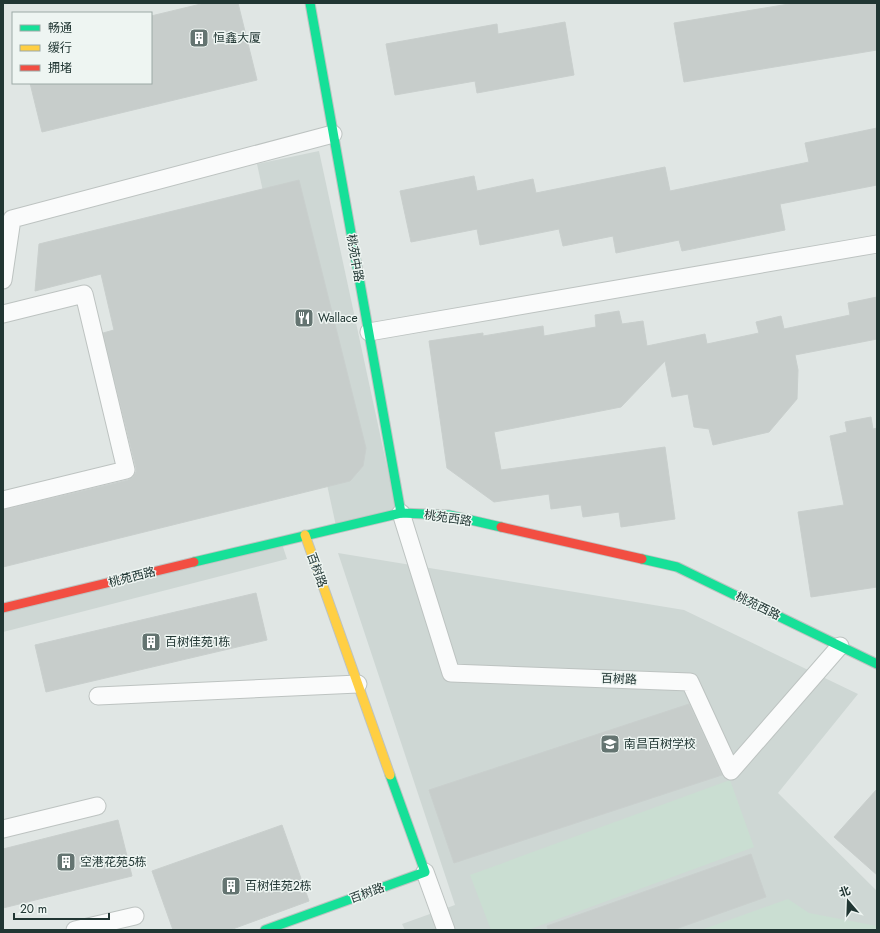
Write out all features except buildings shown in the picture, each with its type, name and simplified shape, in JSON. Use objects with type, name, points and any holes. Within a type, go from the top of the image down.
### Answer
[{"type":"street","name":"桃苑中路","points":[[310,3],[401,512]]},
{"type":"street","name":"桃苑西路","points":[[3,608],[401,512],[449,515],[677,567],[877,664]]},
{"type":"street","name":"百树路","points":[[265,930],[425,872],[305,535]]},
{"type":"lane","points":[[3,280],[12,220],[333,134]]},
{"type":"lane","points":[[369,332],[877,244]]},
{"type":"lane","points":[[3,314],[84,294],[126,470],[3,500]]},
{"type":"lane","name":"百树路","points":[[401,512],[451,673],[690,682],[731,771],[840,646]]},
{"type":"lane","points":[[98,696],[358,684]]},
{"type":"lane","points":[[3,829],[97,806]]},
{"type":"lane","points":[[425,872],[446,930]]},
{"type":"lane","points":[[75,930],[135,916]]},
{"type":"shaded area","points":[[319,151],[397,513],[336,526],[257,164]]},
{"type":"shaded area","points":[[282,544],[287,559],[3,632],[3,611]]},
{"type":"shaded area","name":"南昌百树学校","points":[[338,553],[684,610],[858,694],[778,793],[877,891],[877,930],[405,930],[402,924],[455,905]]},
{"type":"green space","points":[[730,780],[754,847],[528,930],[491,930],[470,875]]},
{"type":"green space","points":[[788,899],[809,913],[877,926],[877,930],[701,930]]},
{"type":"traffic: fast","points":[[310,3],[401,513]]},
{"type":"traffic: fast","points":[[194,562],[401,513],[449,515],[501,527]]},
{"type":"traffic: fast","points":[[642,559],[677,567],[877,664]]},
{"type":"traffic: fast","points":[[265,930],[425,872],[390,775]]},
{"type":"traffic: slow","points":[[305,535],[390,775]]},
{"type":"traffic: jam","points":[[501,527],[642,559]]},
{"type":"traffic: jam","points":[[3,608],[194,562]]},
{"type":"place","name":"恒鑫大厦","points":[[199,38]]},
{"type":"place","name":"Wallace","points":[[304,318]]},
{"type":"place","name":"百树佳苑1栋","points":[[151,642]]},
{"type":"place","name":"南昌百树学校","points":[[610,744]]},
{"type":"place","name":"空港花苑5栋","points":[[66,862]]},
{"type":"place","name":"百树佳苑2栋","points":[[231,886]]}]
